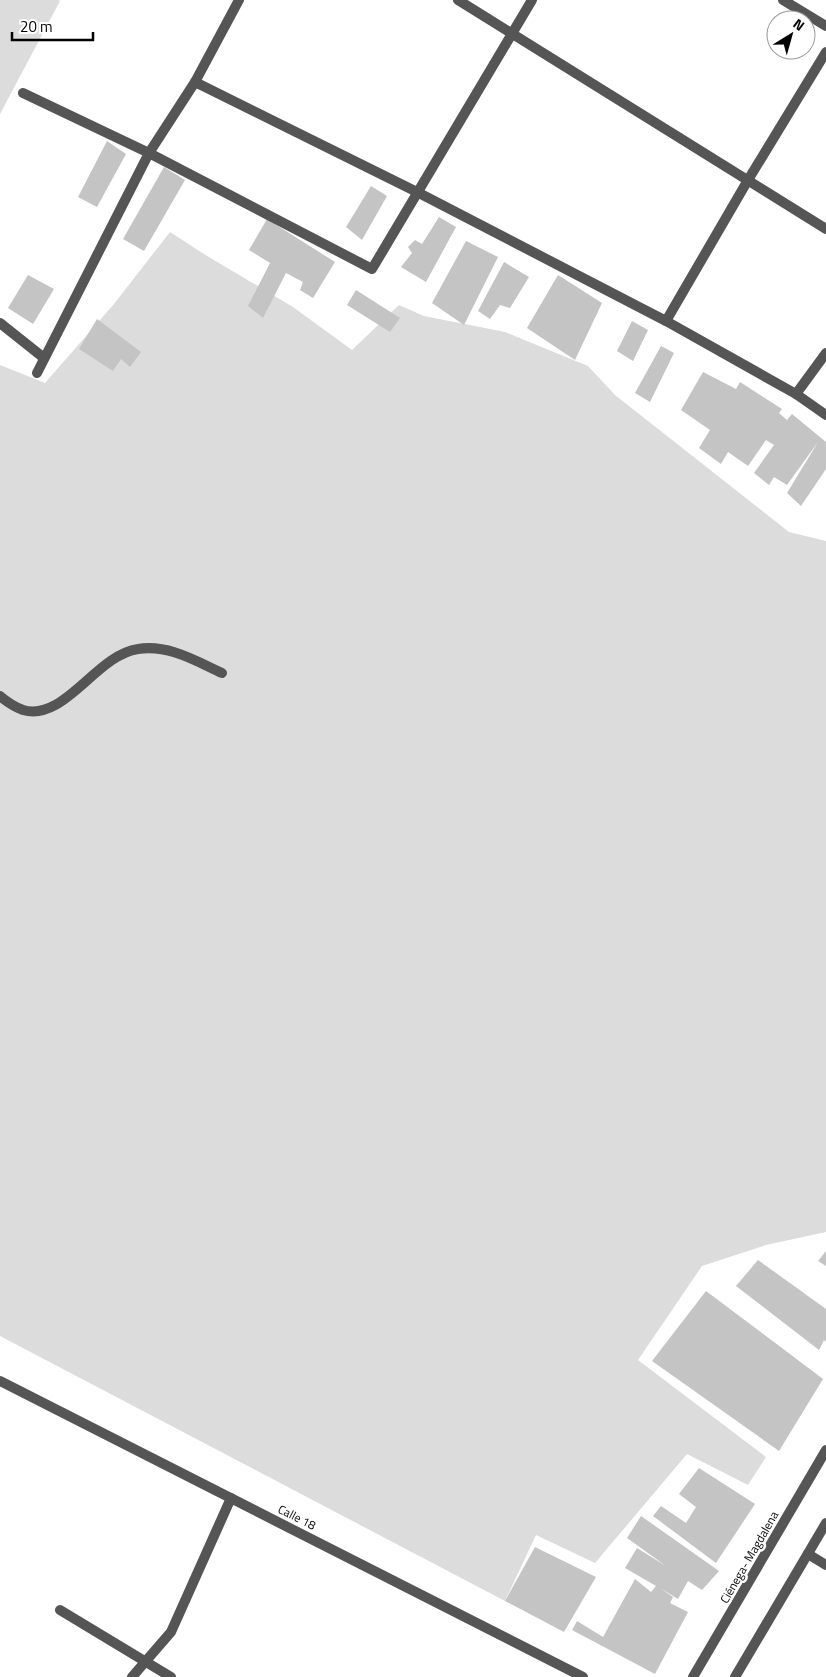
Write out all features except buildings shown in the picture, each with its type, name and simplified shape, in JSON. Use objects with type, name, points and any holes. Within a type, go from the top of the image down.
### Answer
[{"type":"street","points":[[37,374],[149,153],[195,82],[239,0]]},
{"type":"street","points":[[458,0],[826,228]]},
{"type":"street","points":[[23,93],[149,153],[372,269],[416,192],[532,0]]},
{"type":"street","points":[[783,0],[826,26]]},
{"type":"street","points":[[666,321],[748,180],[826,52]]},
{"type":"street","points":[[195,82],[416,192],[666,321],[796,394],[826,414]]},
{"type":"street","points":[[0,323],[44,358]]},
{"type":"street","points":[[796,394],[826,353]]},
{"type":"street","points":[[0,696],[24,710],[42,711],[51,708],[79,688],[109,660],[123,653],[138,649],[154,648],[169,650],[222,673]]},
{"type":"street","name":"Calle 18","points":[[0,1380],[583,1677]]},
{"type":"street","name":"Ciénega- Magdalena","points":[[693,1677],[826,1450]]},
{"type":"street","points":[[132,1677],[171,1632],[231,1498]]},
{"type":"street","points":[[735,1677],[826,1523]]},
{"type":"street","points":[[808,1554],[826,1564]]},
{"type":"street","points":[[60,1610],[171,1677]]},
{"type":"shaded area","points":[[0,0],[60,1],[0,114]]},
{"type":"shaded area","points":[[170,232],[293,307],[352,350],[399,305],[424,316],[505,332],[588,366],[615,395],[789,532],[826,541],[826,1232],[766,1245],[702,1266],[638,1360],[766,1457],[748,1485],[687,1454],[595,1563],[536,1535],[505,1601],[0,1336],[0,365],[45,383],[114,304]]}]
